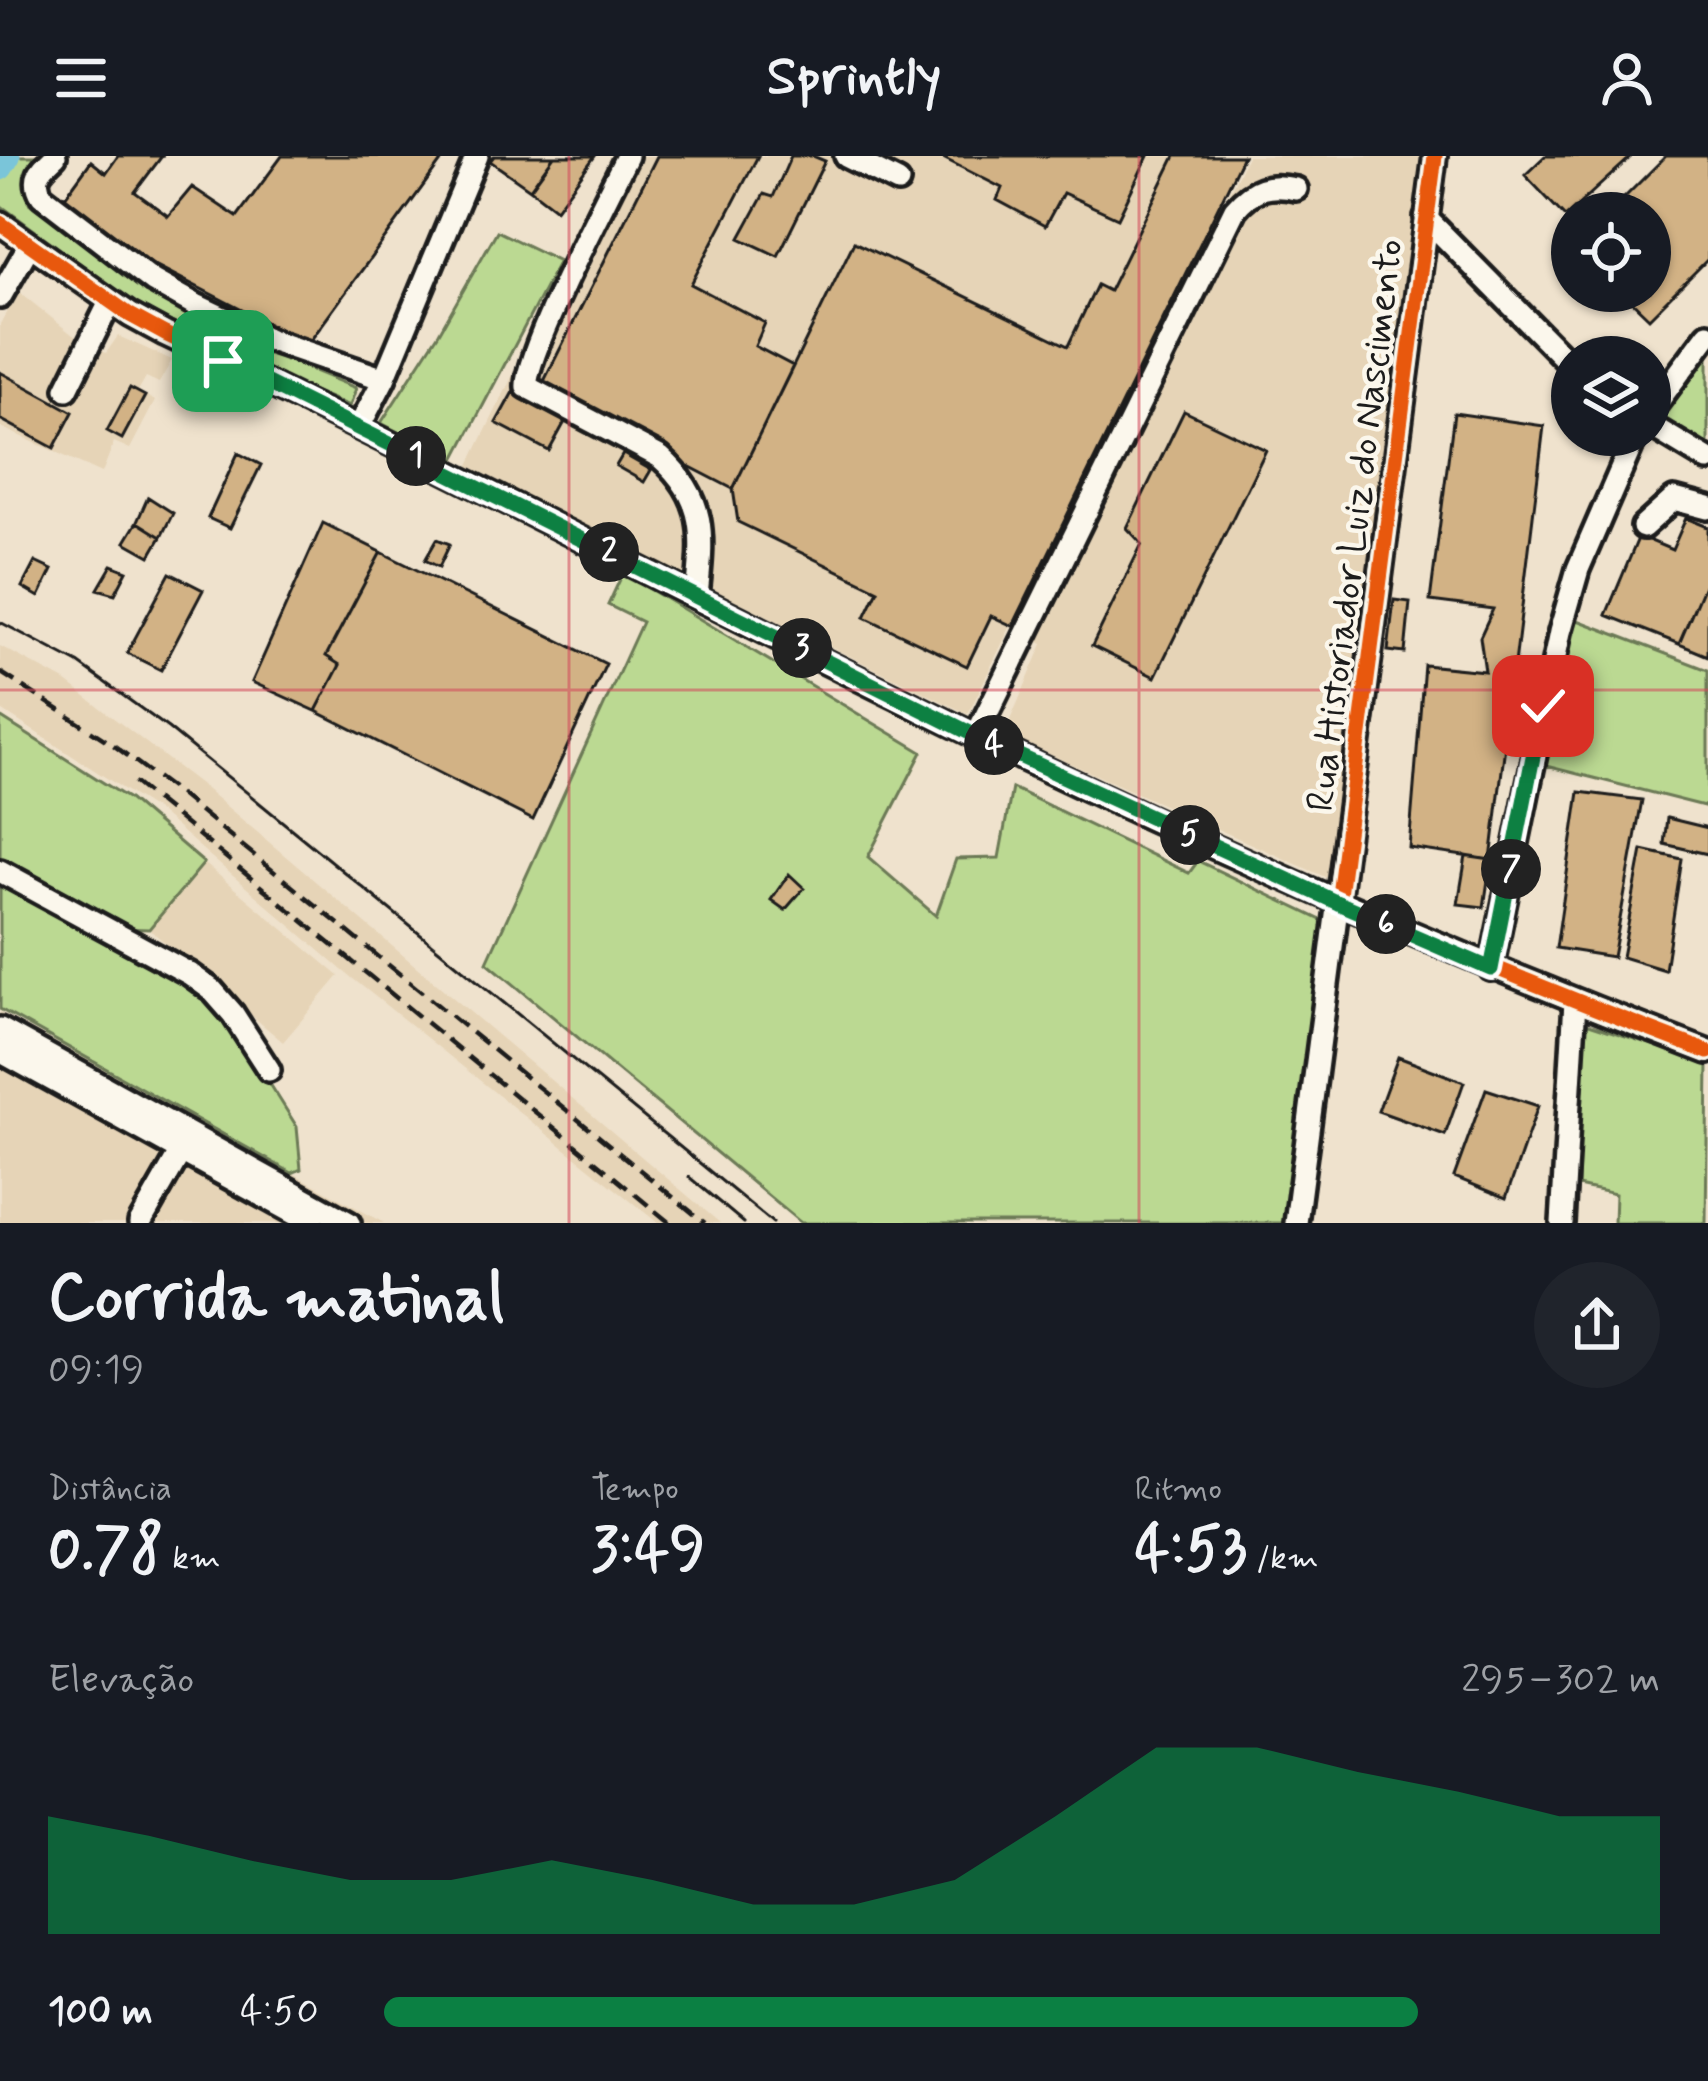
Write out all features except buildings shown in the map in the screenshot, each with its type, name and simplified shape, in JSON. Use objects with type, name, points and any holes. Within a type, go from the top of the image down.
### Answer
[{"type":"street","points":[[55,156],[36,177],[42,196],[153,281],[270,340],[384,379]]},
{"type":"street","points":[[359,428],[477,156]]},
{"type":"street","points":[[627,156],[540,343],[525,378],[526,387],[660,458],[679,474],[694,496],[700,519],[697,596]]},
{"type":"street","points":[[846,156],[898,182]]},
{"type":"street","name":"Rua Historiador Luiz do Nascimento","points":[[1295,1223],[1435,156]]},
{"type":"street","points":[[976,736],[1235,209],[1261,188],[1296,188]]},
{"type":"street","points":[[1426,218],[1551,345]]},
{"type":"street","points":[[0,223],[110,302],[165,334],[976,736],[1338,903],[1491,969],[1708,1052]]},
{"type":"street","points":[[0,297],[30,244]]},
{"type":"street","points":[[67,389],[110,302]]},
{"type":"street","points":[[1671,384],[1708,334]]},
{"type":"street","points":[[1671,438],[1708,460]]},
{"type":"street","points":[[1491,969],[1560,632],[1579,568],[1627,456]]},
{"type":"street","points":[[1643,527],[1674,499],[1708,508]]},
{"type":"street","points":[[0,872],[212,990],[269,1070]]},
{"type":"street","points":[[1562,1223],[1575,1001]]},
{"type":"street","points":[[0,1029],[349,1223]]},
{"type":"street","points":[[0,1051],[312,1223]]},
{"type":"street","points":[[140,1223],[181,1151]]},
{"type":"shaded area","points":[[620,156],[1239,156],[968,714],[467,469]]},
{"type":"shaded area","points":[[1247,156],[1427,156],[1341,884],[1004,734],[1043,644],[1019,631]]},
{"type":"shaded area","points":[[18,291],[73,335],[106,353],[118,336],[172,360],[159,383],[146,377],[138,391],[155,401],[130,449],[114,442],[102,473],[0,427],[0,324]]},
{"type":"shaded area","points":[[0,646],[65,681],[200,784],[720,1223],[658,1223],[342,970],[159,812],[0,709]]},
{"type":"shaded area","points":[[204,863],[339,976],[283,1042],[149,929]]},
{"type":"shaded area","points":[[0,1012],[384,1223],[0,1223]]},
{"type":"green space","points":[[0,156],[49,156],[30,175],[29,203],[194,316],[356,388],[350,406],[271,374],[133,302],[0,205]]},
{"type":"green space","points":[[497,231],[559,261],[454,461],[381,423]]},
{"type":"green space","points":[[1708,340],[1708,449],[1671,425],[1671,390]]},
{"type":"green space","points":[[623,573],[922,752],[868,857],[936,916],[956,859],[999,858],[1012,788],[1189,873],[1198,861],[1327,923],[1295,1223],[801,1223],[487,962],[642,622],[608,605]]},
{"type":"green space","points":[[1575,619],[1708,670],[1708,807],[1542,765]]},
{"type":"green space","points":[[0,717],[129,799],[204,863],[149,929],[116,928],[0,864]]},
{"type":"green space","points":[[0,882],[183,979],[228,1017],[297,1127],[301,1169],[292,1173],[0,1009]]},
{"type":"green space","points":[[1583,1022],[1708,1063],[1706,1223],[1614,1223],[1615,1194],[1578,1186]]},
{"type":"waterway","points":[[0,167],[7,156]]},
{"type":"tram line","points":[[0,622],[78,663],[168,728],[773,1223]]},
{"type":"tram line","points":[[689,1177],[744,1223]]},
{"type":"railway","points":[[0,672],[179,794],[705,1223]]},
{"type":"railway","points":[[134,782],[670,1223]]},
{"type":"cycle path","points":[[1338,903],[1435,156]]},
{"type":"cycle path","points":[[0,223],[130,315],[165,334],[976,736],[1339,902],[1708,1052]]},
{"type":"route","points":[[223,361],[976,736],[1491,969],[1543,706]]}]
